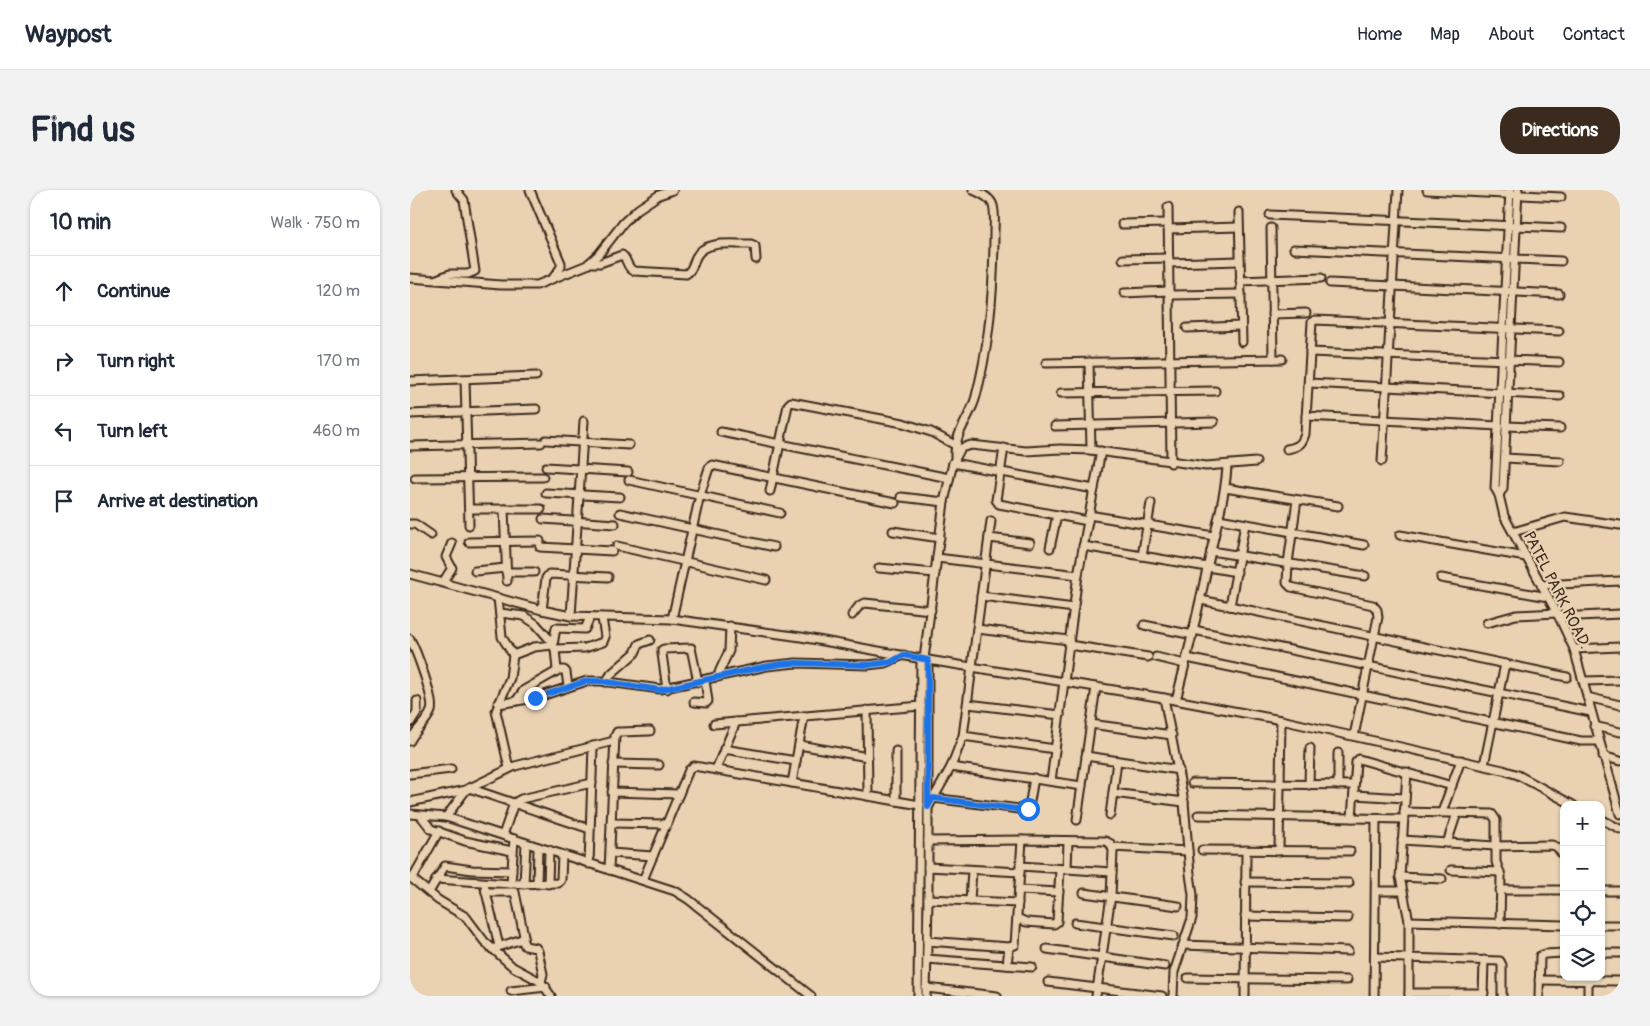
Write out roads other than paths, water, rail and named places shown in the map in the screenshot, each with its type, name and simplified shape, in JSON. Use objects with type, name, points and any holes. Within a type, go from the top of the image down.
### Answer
[{"type":"street","points":[[435,279],[450,274],[468,274],[474,271],[464,200],[456,190]]},
{"type":"street","points":[[530,190],[561,263],[561,268],[553,279]]},
{"type":"street","points":[[589,263],[624,222],[638,209],[659,195],[673,190]]},
{"type":"street","points":[[918,996],[921,706],[925,659],[944,502],[954,460],[956,441],[973,407],[985,358],[993,293],[993,206],[984,195],[974,190]]},
{"type":"street","points":[[1382,461],[1398,190]]},
{"type":"street","points":[[1427,190],[1514,192],[1561,196]]},
{"type":"street","points":[[1499,498],[1503,488],[1505,458],[1502,426],[1514,192]]},
{"type":"street","points":[[1168,207],[1171,462]]},
{"type":"street","points":[[1239,212],[1242,342]]},
{"type":"street","points":[[1270,215],[1561,228]]},
{"type":"street","points":[[1122,224],[1239,227]]},
{"type":"street","points":[[1271,228],[1273,359]]},
{"type":"street","points":[[410,278],[524,286],[537,285],[589,263],[600,263],[622,255],[630,269],[634,271],[686,274],[690,272],[699,252],[706,246],[751,244],[755,246],[756,259]]},
{"type":"street","points":[[1294,249],[1560,262]]},
{"type":"street","points":[[1123,259],[1240,261]]},
{"type":"street","points":[[1240,281],[1321,278]]},
{"type":"street","points":[[1330,283],[1559,294]]},
{"type":"street","points":[[1124,293],[1240,294]]},
{"type":"street","points":[[1272,314],[1306,313]]},
{"type":"street","points":[[1287,449],[1298,447],[1305,434],[1312,322],[1315,320],[1559,331]]},
{"type":"street","points":[[1187,328],[1241,326]]},
{"type":"street","points":[[1310,352],[1559,362]]},
{"type":"street","points":[[1046,363],[1282,359]]},
{"type":"street","points":[[1088,362],[1091,450]]},
{"type":"street","points":[[410,381],[536,376]]},
{"type":"street","points":[[465,379],[469,525]]},
{"type":"street","points":[[1309,383],[1560,396]]},
{"type":"street","points":[[1061,393],[1215,391]]},
{"type":"street","points":[[770,491],[788,405],[794,402],[904,423],[956,441]]},
{"type":"street","points":[[410,414],[536,409]]},
{"type":"street","points":[[1306,416],[1560,428]]},
{"type":"street","points":[[570,616],[584,421]]},
{"type":"street","points":[[1055,426],[1214,422]]},
{"type":"street","name":"PATEL PARK ROAD.","points":[[1502,426],[1495,488],[1501,510],[1558,615],[1574,649],[1598,741],[1617,792],[1620,814]]},
{"type":"street","points":[[721,432],[949,478]]},
{"type":"street","points":[[410,446],[543,442],[630,445]]},
{"type":"street","points":[[954,460],[961,448],[967,445],[1026,451],[1068,448],[1091,450],[1227,468],[1256,462]]},
{"type":"street","points":[[1004,448],[996,500],[999,504],[1057,515],[1147,525],[1214,536]]},
{"type":"street","points":[[1050,781],[1078,575],[1101,451]]},
{"type":"street","points":[[1505,458],[1560,461]]},
{"type":"street","points":[[954,460],[1094,489]]},
{"type":"street","points":[[672,619],[700,495],[709,468],[712,465],[773,476],[895,503]]},
{"type":"street","points":[[546,467],[628,472]]},
{"type":"street","points":[[1176,700],[1219,519],[1227,468]]},
{"type":"street","points":[[415,478],[542,477]]},
{"type":"street","points":[[629,480],[780,513]]},
{"type":"street","points":[[1225,488],[1338,506]]},
{"type":"street","points":[[546,493],[620,497]]},
{"type":"street","points":[[901,497],[944,502]]},
{"type":"street","points":[[1297,500],[1286,580],[1291,587],[1376,607],[1378,617],[1354,736]]},
{"type":"street","points":[[1142,556],[1151,503]]},
{"type":"street","points":[[469,509],[541,509]]},
{"type":"street","points":[[504,509],[507,582]]},
{"type":"street","points":[[620,513],[774,547]]},
{"type":"street","points":[[1050,548],[1057,515]]},
{"type":"street","points":[[1512,532],[1564,517],[1620,525]]},
{"type":"street","points":[[543,519],[616,524]]},
{"type":"street","points":[[1219,519],[1364,545]]},
{"type":"street","points":[[928,807],[951,767],[963,736],[991,521]]},
{"type":"street","points":[[410,524],[415,524],[431,535]]},
{"type":"street","points":[[1230,606],[1245,524]]},
{"type":"street","points":[[893,532],[940,538]]},
{"type":"street","points":[[1400,535],[1526,557]]},
{"type":"street","points":[[989,538],[1030,543]]},
{"type":"street","points":[[469,542],[505,542],[575,548],[615,548],[685,561],[766,580]]},
{"type":"street","points":[[443,582],[452,570],[452,566],[446,556],[452,543]]},
{"type":"street","points":[[1083,546],[1237,572]]},
{"type":"street","points":[[1211,551],[1365,576]]},
{"type":"street","points":[[937,558],[986,562],[1078,575]]},
{"type":"street","points":[[879,568],[935,573]]},
{"type":"street","points":[[475,571],[506,570],[534,572]]},
{"type":"street","points":[[542,610],[547,575],[551,573],[608,578]]},
{"type":"street","points":[[410,574],[570,616],[672,619],[730,626],[1176,700],[1281,720],[1484,765],[1518,775],[1566,801]]},
{"type":"street","points":[[1441,578],[1548,596]]},
{"type":"street","points":[[1541,585],[1620,581]]},
{"type":"street","points":[[982,596],[1074,608]]},
{"type":"street","points":[[498,598],[502,638],[513,655],[510,678],[498,704],[496,714],[509,768]]},
{"type":"street","points":[[1201,600],[1567,677]]},
{"type":"street","points":[[852,615],[865,602],[931,610]]},
{"type":"street","points":[[500,613],[528,618],[541,629],[554,647]]},
{"type":"street","points":[[1488,623],[1516,615],[1620,614]]},
{"type":"street","points":[[557,670],[554,647],[556,628],[585,629],[590,617]]},
{"type":"street","points":[[513,655],[534,647],[585,648],[603,642],[605,640],[602,618]]},
{"type":"street","points":[[1144,625],[1193,632],[1368,665],[1591,712]]},
{"type":"street","points":[[718,677],[729,651],[730,626]]},
{"type":"street","points":[[977,629],[1186,661],[1362,695],[1586,742],[1598,741]]},
{"type":"street","points":[[410,639],[419,660],[432,704],[430,714],[411,736]]},
{"type":"street","points":[[606,682],[635,653],[639,644],[650,640]]},
{"type":"street","points":[[1574,649],[1620,646]]},
{"type":"street","points":[[667,689],[662,654],[664,649],[691,648],[708,701],[706,703],[694,702]]},
{"type":"street","points":[[498,704],[539,696],[587,681],[648,689],[667,689],[758,668],[796,663],[848,666],[878,664],[891,662],[904,655]]},
{"type":"street","points":[[925,659],[928,807],[926,992],[997,996]]},
{"type":"street","points":[[1484,765],[1505,664]]},
{"type":"street","points":[[516,700],[524,690],[557,670],[565,670],[568,686]]},
{"type":"street","points":[[1584,682],[1620,680]]},
{"type":"street","points":[[1077,820],[1096,687]]},
{"type":"street","points":[[1164,698],[1184,802],[1193,908],[1192,918],[1174,972],[1173,996]]},
{"type":"street","points":[[1587,698],[1620,705]]},
{"type":"street","points":[[410,723],[417,712],[417,701]]},
{"type":"street","points":[[968,704],[1060,714]]},
{"type":"street","points":[[714,724],[921,706]]},
{"type":"street","points":[[867,710],[868,796]]},
{"type":"street","points":[[792,782],[804,716]]},
{"type":"street","points":[[1279,851],[1281,720]]},
{"type":"street","points":[[716,769],[736,722]]},
{"type":"street","points":[[1090,724],[1172,735]]},
{"type":"street","points":[[1594,726],[1620,732]]},
{"type":"street","points":[[609,870],[614,741],[617,732],[650,731]]},
{"type":"street","points":[[963,736],[1055,749]]},
{"type":"street","points":[[410,802],[467,789],[509,768],[614,741]]},
{"type":"street","points":[[798,745],[868,757]]},
{"type":"street","points":[[588,864],[593,746]]},
{"type":"street","points":[[1309,784],[1310,748]]},
{"type":"street","points":[[724,749],[796,761]]},
{"type":"street","points":[[896,751],[896,801]]},
{"type":"street","points":[[1338,753],[1338,785]]},
{"type":"street","points":[[1086,756],[1179,770]]},
{"type":"street","points":[[1603,756],[1620,761]]},
{"type":"street","points":[[1352,818],[1356,762],[1359,759],[1452,786]]},
{"type":"street","points":[[1442,812],[1461,760]]},
{"type":"street","points":[[1110,815],[1118,761]]},
{"type":"street","points":[[613,764],[659,765]]},
{"type":"street","points":[[643,880],[691,768],[698,766],[920,805]]},
{"type":"street","points":[[951,767],[1082,786]]},
{"type":"street","points":[[410,774],[451,769]]},
{"type":"street","points":[[1407,772],[1400,877],[1409,921],[1409,995],[1484,994],[1484,960]]},
{"type":"street","points":[[933,798],[1026,810],[1029,807],[1034,778]]},
{"type":"street","points":[[503,835],[514,803],[526,797],[592,783]]},
{"type":"street","points":[[1192,783],[1354,785]]},
{"type":"street","points":[[467,789],[590,829]]},
{"type":"street","points":[[446,817],[467,789]]},
{"type":"street","points":[[612,792],[679,794]]},
{"type":"street","points":[[1113,793],[1184,802]]},
{"type":"street","points":[[1354,795],[1405,798]]},
{"type":"street","points":[[1198,815],[1376,819],[1442,812],[1492,814],[1496,820],[1495,846],[1497,865],[1500,872],[1500,924]]},
{"type":"street","points":[[1447,843],[1457,813]]},
{"type":"street","points":[[410,814],[446,817],[675,891],[688,899],[811,996]]},
{"type":"street","points":[[421,816],[429,827],[439,831],[465,841],[512,851]]},
{"type":"street","points":[[1374,996],[1376,819]]},
{"type":"street","points":[[1605,821],[1620,829]]},
{"type":"street","points":[[611,823],[666,824]]},
{"type":"street","points":[[439,831],[411,878],[466,917],[473,924],[481,938],[496,947],[513,967],[544,984],[552,996]]},
{"type":"street","points":[[511,884],[514,838]]},
{"type":"street","points":[[928,941],[1009,947],[1016,943],[1022,840]]},
{"type":"street","points":[[1402,840],[1495,846],[1552,845],[1560,851]]},
{"type":"street","points":[[928,841],[1105,841],[1112,848],[1188,851]]},
{"type":"street","points":[[1017,918],[1026,922],[1056,923],[1058,920],[1059,892],[1068,841]]},
{"type":"street","points":[[524,884],[526,843]]},
{"type":"street","points":[[536,884],[538,847]]},
{"type":"street","points":[[1096,992],[1111,896],[1112,848]]},
{"type":"street","points":[[548,850],[548,884]]},
{"type":"street","points":[[1202,850],[1350,851]]},
{"type":"street","points":[[1245,996],[1246,850]]},
{"type":"street","points":[[610,854],[652,856]]},
{"type":"street","points":[[436,879],[511,884],[548,884],[560,882],[562,855]]},
{"type":"street","points":[[429,892],[444,866],[472,870],[512,871]]},
{"type":"street","points":[[928,867],[972,870],[1064,869],[1112,872]]},
{"type":"street","points":[[970,901],[972,870]]},
{"type":"street","points":[[1451,870],[1500,872]]},
{"type":"street","points":[[1400,877],[1442,879]]},
{"type":"street","points":[[483,882],[496,947]]},
{"type":"street","points":[[1245,882],[1349,883]]},
{"type":"street","points":[[1019,890],[1059,892]]},
{"type":"street","points":[[1500,890],[1560,890]]},
{"type":"street","points":[[1376,891],[1402,891]]},
{"type":"street","points":[[1605,891],[1620,891]]},
{"type":"street","points":[[486,892],[515,892],[524,936],[522,939],[525,946],[536,948],[538,951],[544,984]]},
{"type":"street","points":[[1084,893],[1178,906]]},
{"type":"street","points":[[928,898],[1018,903]]},
{"type":"street","points":[[1245,916],[1348,918]]},
{"type":"street","points":[[1409,921],[1560,925]]},
{"type":"street","points":[[1074,923],[1174,936]]},
{"type":"street","points":[[1605,925],[1620,925]]},
{"type":"street","points":[[496,947],[522,939]]},
{"type":"street","points":[[1182,945],[1348,951]]},
{"type":"street","points":[[1007,966],[1009,947]]},
{"type":"street","points":[[1047,949],[1165,966]]},
{"type":"street","points":[[1539,996],[1539,957],[1540,955],[1560,953]]},
{"type":"street","points":[[1605,953],[1620,953]]},
{"type":"street","points":[[1375,956],[1501,962],[1502,996]]},
{"type":"street","points":[[927,959],[1032,967]]},
{"type":"street","points":[[1188,978],[1347,980]]},
{"type":"street","points":[[1539,980],[1560,980]]},
{"type":"street","points":[[1605,980],[1620,981]]},
{"type":"street","points":[[1588,981],[1588,996]]},
{"type":"street","points":[[1048,982],[1096,992],[1162,996]]},
{"type":"street","points":[[511,991],[544,984]]}]
